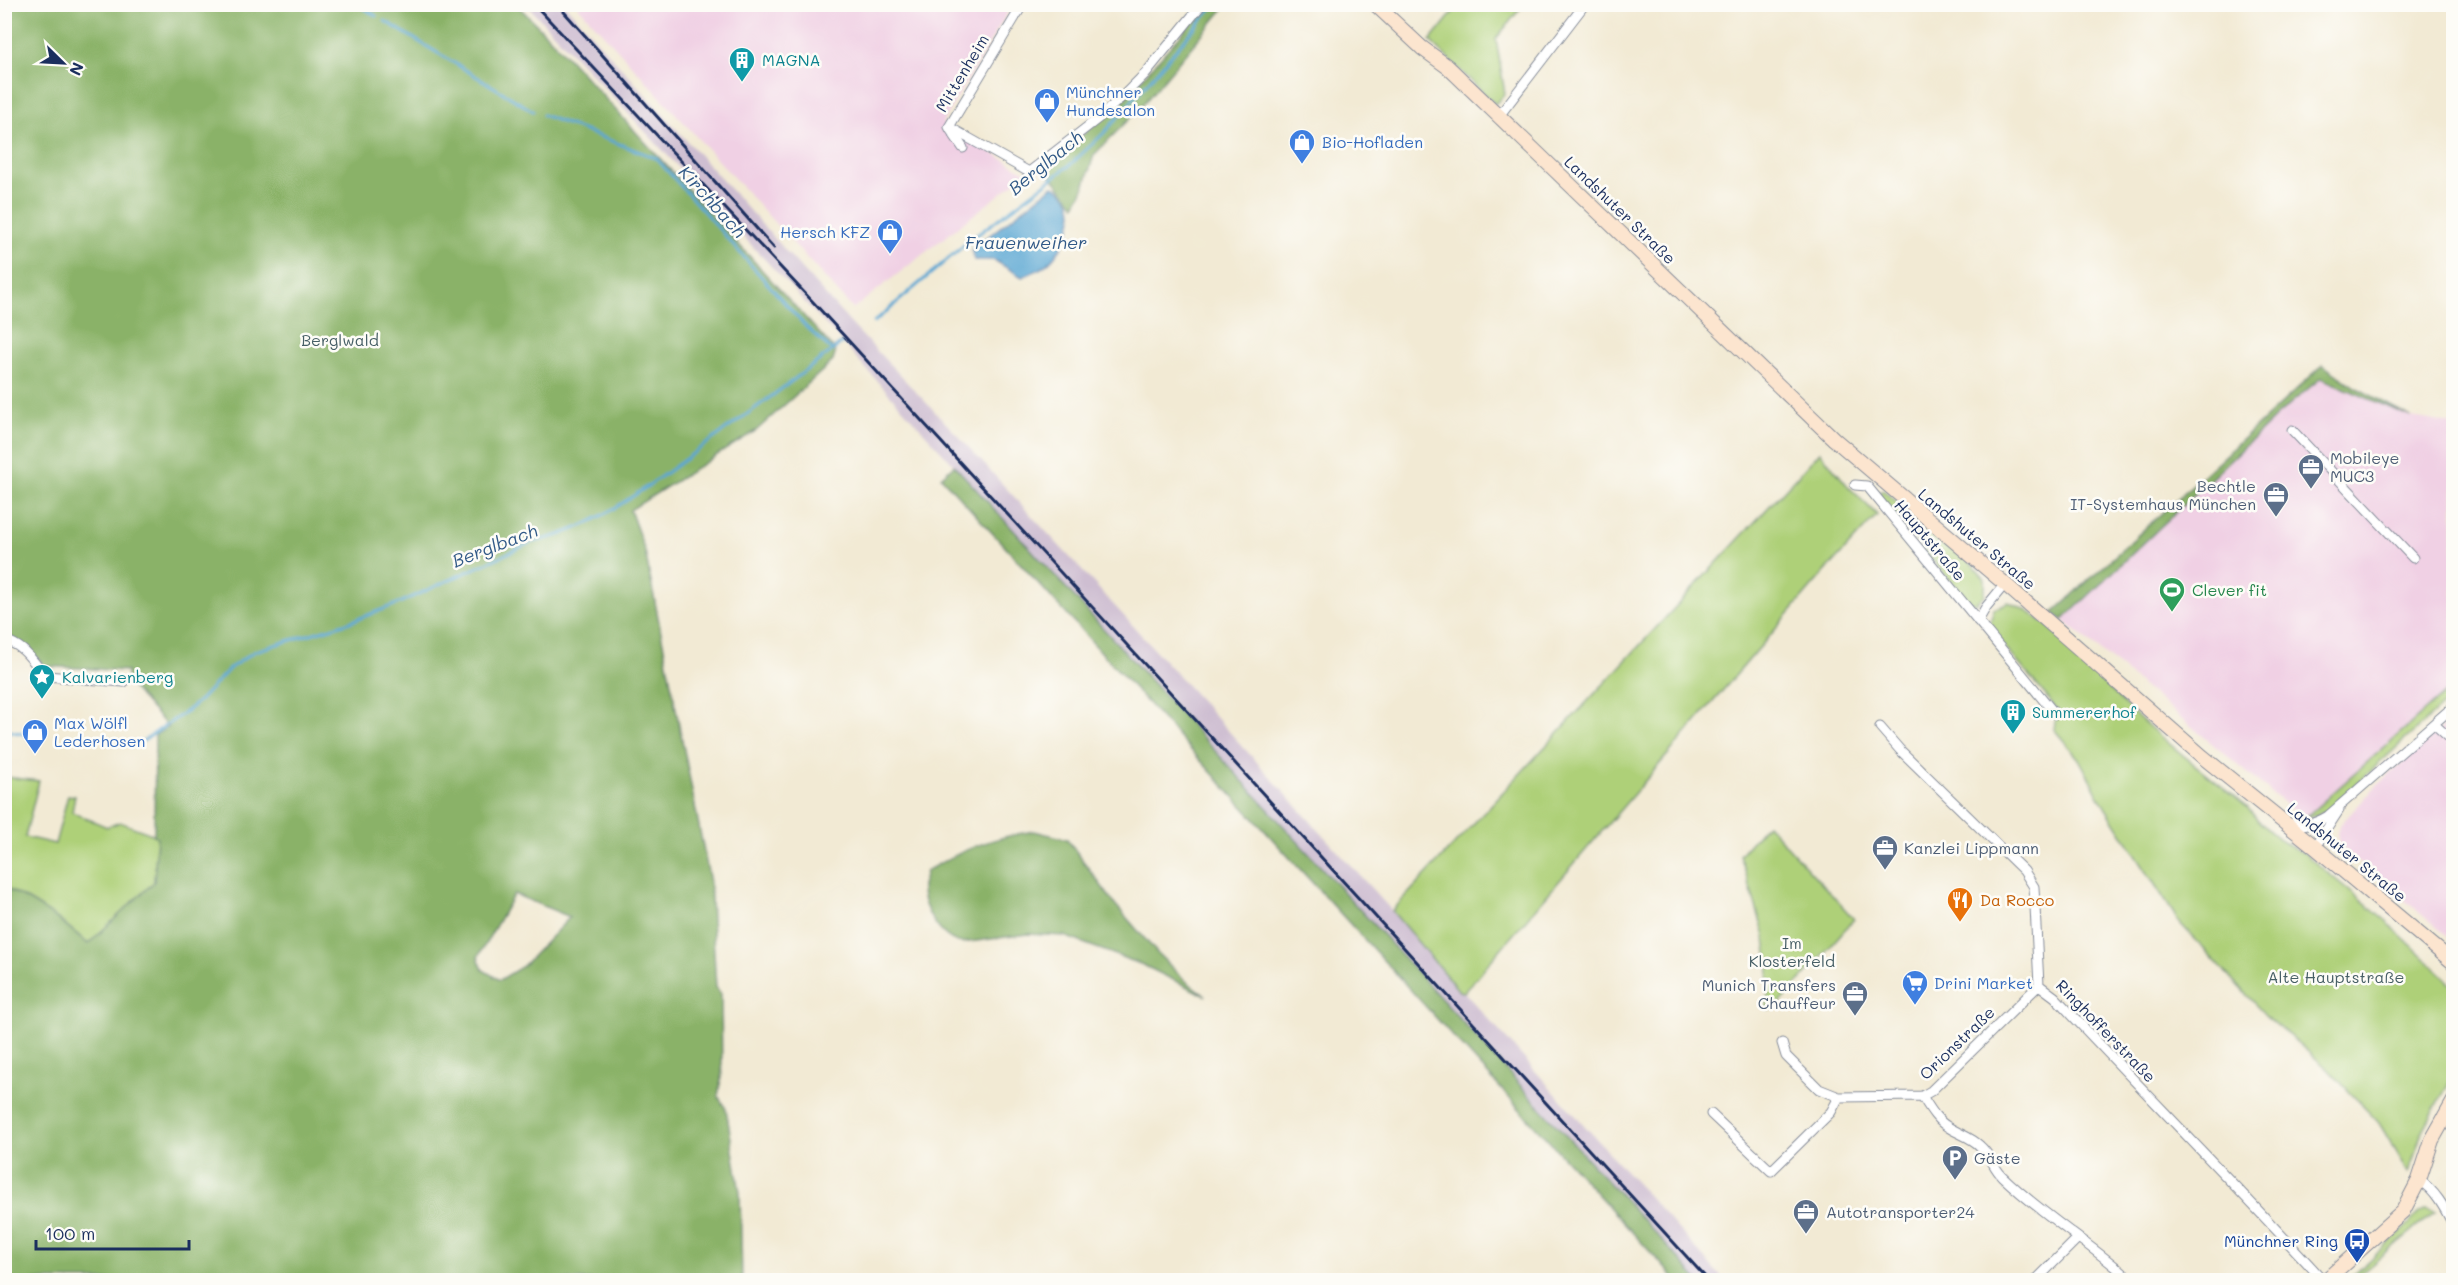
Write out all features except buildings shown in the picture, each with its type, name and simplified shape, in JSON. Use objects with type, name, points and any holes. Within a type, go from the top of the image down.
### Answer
[{"type":"main road","points":[[1375,4],[1499,116]]},
{"type":"main road","points":[[1388,4],[1422,38],[1430,52]]},
{"type":"main road","name":"Landshuter Straße","points":[[1499,116],[1834,439],[2005,584],[2176,735],[2454,963]]},
{"type":"main road","points":[[2324,1281],[2403,1211],[2419,1180],[2432,1140],[2454,1101]]},
{"type":"street","name":"Mittenheim","points":[[949,127],[1023,4]]},
{"type":"street","name":"Mittenheim","points":[[949,127],[1029,172],[1100,117],[1123,96],[1145,74],[1202,4]]},
{"type":"street","points":[[1499,116],[1585,4]]},
{"type":"street","name":"Mittenheim","points":[[949,127],[963,148]]},
{"type":"street","points":[[2292,430],[2414,558]]},
{"type":"street","name":"Hauptstraße","points":[[1855,485],[1867,486],[2055,714]]},
{"type":"street","points":[[1978,621],[2005,584]]},
{"type":"street","points":[[4,640],[15,643],[26,650],[46,676],[124,682]]},
{"type":"street","points":[[2285,823],[2304,826],[2315,824],[2342,806],[2454,706]]},
{"type":"street","points":[[2434,724],[2454,742]]},
{"type":"street","name":"Ringhofferstraße","points":[[1880,727],[1900,750],[2025,871],[2034,887],[2039,985],[2055,997],[2196,1143],[2224,1178],[2324,1281]]},
{"type":"street","points":[[2315,847],[2342,806]]},
{"type":"street","name":"Orionstraße","points":[[1922,1096],[1931,1091],[2039,985]]},
{"type":"street","points":[[1782,1043],[1786,1056],[1819,1089],[1839,1097],[1922,1096],[1934,1114],[1948,1127],[1972,1138],[1984,1149],[1999,1174],[2131,1281]]},
{"type":"street","points":[[1711,1114],[1772,1171],[1830,1112],[1839,1097]]},
{"type":"street","points":[[2419,1180],[2429,1186],[2454,1226]]},
{"type":"street","points":[[2036,1281],[2078,1238]]},
{"type":"shaded area","points":[[527,5],[565,5],[853,326],[961,439],[1134,627],[1392,911],[1459,991],[1464,992],[1724,1280],[1698,1280],[839,339]]},
{"type":"shaded area","points":[[577,5],[1012,5],[942,123],[1027,173],[853,309]]},
{"type":"shaded area","points":[[2321,378],[2411,417],[2453,424],[2453,686],[2307,816],[2291,809],[2063,620],[2284,409]]},
{"type":"shaded area","points":[[2453,717],[2453,941],[2343,848],[2339,844],[2337,833],[2339,826],[2378,784]]},
{"type":"green space","name":"Berglwald","points":[[16,4],[517,5],[550,38],[834,349],[833,361],[757,430],[630,510],[645,551],[710,882],[716,987],[721,994],[722,1073],[718,1096],[726,1109],[740,1192],[742,1280],[5,1280],[5,888],[48,913],[88,944],[154,882],[157,837],[154,835],[155,735],[168,727],[127,682],[127,671],[44,666],[29,648],[5,636],[4,9]],"holes":[[[514,894],[570,917],[523,966],[500,980],[483,970],[478,957]]]},
{"type":"green space","points":[[1207,5],[1227,5],[1138,110],[1094,155],[1083,191],[1075,205],[1044,168],[1121,102]]},
{"type":"green space","points":[[1459,5],[1523,5],[1496,39],[1505,94],[1495,104],[1430,41]]},
{"type":"green space","points":[[2323,365],[2355,387],[2411,417],[2321,378],[2284,409],[2063,620],[2053,613]]},
{"type":"green space","points":[[1820,452],[1848,486],[1877,515],[1815,583],[1464,992],[1459,991],[1392,911]]},
{"type":"green space","points":[[954,465],[1698,1280],[1676,1280],[941,477]]},
{"type":"green space","points":[[1883,490],[1972,564],[1985,579],[1985,595],[1976,603],[1967,601],[1877,494]]},
{"type":"green space","name":"Alte Hauptstraße","points":[[2008,602],[2038,618],[2151,728],[2247,807],[2273,834],[2304,853],[2388,923],[2453,985],[2453,1076],[2421,1134],[2409,1173],[2379,1123],[2327,1068],[2266,1016],[2179,922],[2105,807],[2079,759],[2054,729],[2057,709],[1994,634],[1990,622],[1994,609]]},
{"type":"green space","points":[[2453,686],[2453,696],[2325,813],[2323,811],[2317,816],[2307,816]]},
{"type":"green space","points":[[5,777],[39,781],[25,837],[55,844],[68,795],[75,796],[72,812],[107,827],[120,822],[157,836],[154,882],[88,944],[48,913],[5,888]]},
{"type":"green space","name":"Im Klosterfeld","points":[[1767,824],[1854,919],[1776,1008],[1767,1009],[1769,967],[1764,932],[1740,855]]},
{"type":"green space","points":[[1034,831],[1067,839],[1114,903],[1158,954],[1186,981],[1206,996],[1143,965],[1064,936],[1028,934],[962,943],[947,936],[933,921],[924,903],[922,885],[926,871],[978,845]]},
{"type":"green space","points":[[2426,1209],[2435,1212],[2353,1280],[2348,1280],[2419,1213]]},
{"type":"water","name":"Frauenweiher","points":[[1053,186],[1064,193],[1070,203],[1072,214],[1066,238],[1052,259],[1041,268],[1022,277],[994,260],[974,260],[972,249]]},
{"type":"waterway","name":"Kirchbach","points":[[358,4],[376,16]]},
{"type":"waterway","name":"Berglbach","points":[[874,322],[969,241],[1070,165],[1105,132],[1215,4]]},
{"type":"waterway","name":"Kirchbach","points":[[385,21],[533,111]]},
{"type":"waterway","name":"Kirchbach","points":[[543,115],[656,158],[807,328],[832,350]]},
{"type":"waterway","name":"Berglbach","points":[[143,741],[184,713],[200,700],[230,668],[255,651],[347,623],[397,604],[532,542],[573,530],[612,510],[724,431],[842,343]]},
{"type":"waterway","name":"Berglbach","points":[[4,730],[41,737]]},
{"type":"railway","points":[[534,4],[814,303],[1708,1280]]},
{"type":"railway","points":[[557,4],[774,248]]},
{"type":"place","name":"MAGNA","points":[[742,83]]},
{"type":"place","name":"Münchner Hundesalon","points":[[1047,124]]},
{"type":"place","name":"Bio-Hofladen","points":[[1302,165]]},
{"type":"place","name":"Hersch KFZ","points":[[890,255]]},
{"type":"place","name":"Mobileye MUC3","points":[[2311,490]]},
{"type":"place","name":"Bechtle IT-Systemhaus München","points":[[2276,518]]},
{"type":"place","name":"Clever fit","points":[[2172,613]]},
{"type":"place","name":"Kalvarienberg","points":[[42,700]]},
{"type":"place","name":"Summererhof","points":[[2013,735]]},
{"type":"place","name":"Max Wölfl Lederhosen","points":[[35,755]]},
{"type":"place","name":"Kanzlei Lippmann","points":[[1885,871]]},
{"type":"place","name":"Da Rocco","points":[[1960,923]]},
{"type":"place","name":"Drini Market","points":[[1915,1006]]},
{"type":"place","name":"Munich Transfers Chauffeur","points":[[1855,1017]]},
{"type":"place","name":"Gäste","points":[[1955,1181]]},
{"type":"place","name":"Autotransporter24","points":[[1806,1235]]},
{"type":"place","name":"Münchner Ring","points":[[2357,1264]]}]
